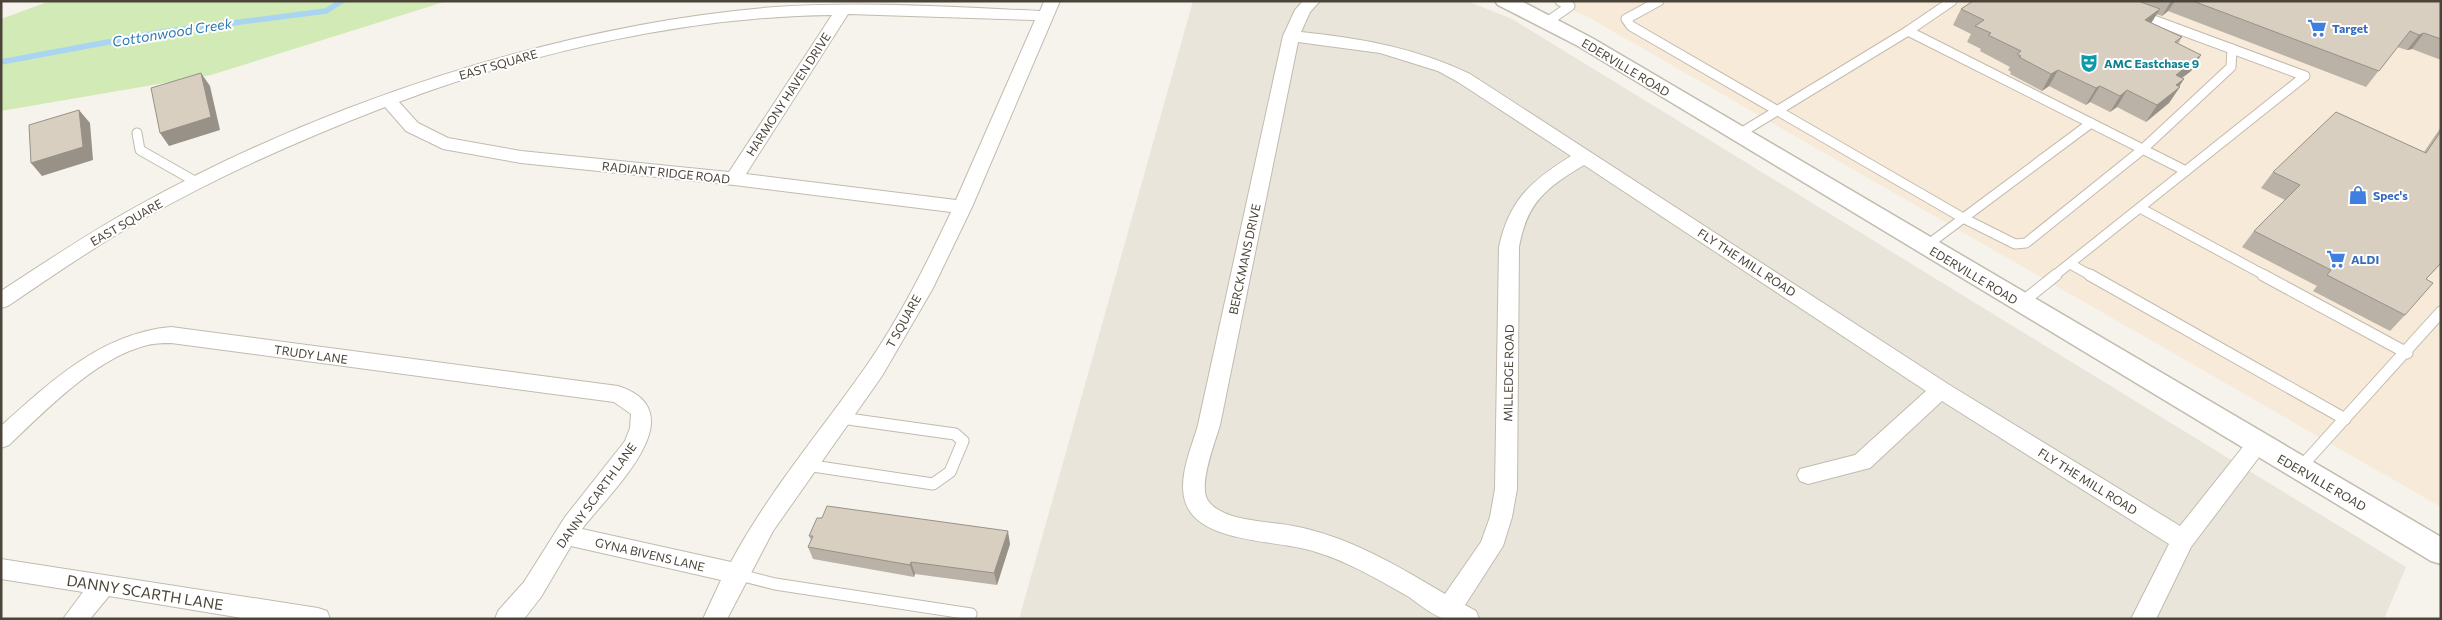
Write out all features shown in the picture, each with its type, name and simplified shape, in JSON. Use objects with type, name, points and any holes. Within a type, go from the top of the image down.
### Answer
[{"type":"street","name":"BERCKMANS DRIVE","points":[[1312,1],[1303,10],[1291,36],[1213,406],[1194,486],[1197,503],[1210,517],[1228,524],[1296,536],[1338,548],[1458,614]]},
{"type":"street","name":"EDERVILLE ROAD","points":[[1505,1],[1585,42],[2441,552]]},
{"type":"street","name":"EAST SQUARE","points":[[1,301],[82,247],[156,204],[198,183],[272,148],[387,99],[484,68],[587,40],[699,21],[793,11],[844,6],[909,9],[1049,9]]},
{"type":"street","name":"HARMONY HAVEN DRIVE","points":[[734,179],[844,6]]},
{"type":"street","name":"T SQUARE","points":[[715,619],[735,574],[784,495],[863,390],[902,326],[962,208],[1049,9]]},
{"type":"street","name":"FLY THE MILL ROAD","points":[[1291,36],[1379,47],[1428,60],[1470,82],[1941,390],[2183,540]]},
{"type":"street","name":"RADIANT RIDGE ROAD","points":[[387,99],[412,128],[443,143],[521,156],[734,179],[962,208]]},
{"type":"street","name":"MILLEDGE ROAD","points":[[1458,614],[1491,546],[1503,508],[1506,489],[1509,247],[1512,225],[1531,195],[1547,180],[1585,156]]},
{"type":"street","name":"TRUDY LANE","points":[[1,439],[34,409],[103,356],[136,340],[171,335],[618,394],[634,402],[643,416]]},
{"type":"street","points":[[1808,475],[1862,462],[1941,390]]},
{"type":"street","name":"DANNY SCARTH LANE","points":[[508,619],[524,604],[565,535],[587,504],[631,450],[641,432],[643,416]]},
{"type":"street","points":[[2142,619],[2183,540],[2258,444]]},
{"type":"street","name":"GYNA BIVENS LANE","points":[[565,535],[735,574]]},
{"type":"street","name":"DANNY SCARTH LANE","points":[[1,569],[318,619]]},
{"type":"street","points":[[75,619],[103,586]]},
{"type":"lane","points":[[1547,22],[1570,6],[1560,1]]},
{"type":"lane","points":[[1659,1],[1626,19],[1631,26],[1964,218],[2015,244],[2026,244],[2143,149],[2231,66],[2232,49]]},
{"type":"lane","points":[[1739,134],[1908,31],[1952,1]]},
{"type":"lane","points":[[2021,303],[2305,76],[2130,12]]},
{"type":"lane","points":[[1908,31],[2186,171]]},
{"type":"lane","points":[[1926,246],[2091,123]]},
{"type":"lane","points":[[137,133],[140,150],[198,183]]},
{"type":"lane","points":[[2140,208],[2407,353]]},
{"type":"lane","points":[[2070,264],[2345,419]]},
{"type":"lane","points":[[2300,469],[2407,353],[2441,312]]},
{"type":"lane","points":[[805,465],[841,472],[933,484],[946,479],[958,459],[962,441],[956,434],[841,418]]},
{"type":"lane","points":[[735,574],[775,584],[971,614]]},
{"type":"shaded area","points":[[1193,1],[1467,1],[1512,19],[2406,567],[2384,619],[1019,619]]},
{"type":"shaded area","points":[[1551,1],[2441,1],[2441,507],[1588,17]]},
{"type":"green space","points":[[50,1],[447,1],[211,75],[1,111],[1,19]]},
{"type":"building","name":"AMC Eastchase 9","points":[[1973,1],[2138,1],[2160,9],[2145,20],[2182,37],[2175,42],[2201,55],[2176,75],[2184,79],[2176,85],[2180,87],[2157,105],[2127,90],[2120,96],[2100,86],[2096,88],[2058,70],[2051,74],[2019,57],[2021,56],[2017,54],[2021,51],[1988,35],[1991,33],[1975,26],[1984,20],[1961,9]]},
{"type":"building","name":"Target","points":[[2193,1],[2441,1],[2441,39],[2424,33],[2419,35],[2410,31],[2379,71]]},
{"type":"building","points":[[201,73],[211,117],[160,133],[151,88]]},
{"type":"building","points":[[79,110],[83,147],[31,163],[29,125]]},
{"type":"building","points":[[2336,112],[2426,153],[2441,131],[2441,263],[2426,279],[2433,283],[2405,315],[2327,275],[2331,270],[2254,231],[2300,185],[2273,172]]},
{"type":"building","points":[[827,506],[1008,531],[994,573],[911,562],[910,565],[808,547],[813,536],[809,536],[817,518],[822,518]]},
{"type":"waterway","name":"Cottonwood Creek","points":[[1,62],[162,32],[326,11],[342,1]]},
{"type":"place","name":"Target","points":[[2317,28]]},
{"type":"place","name":"AMC Eastchase 9","points":[[2089,63]]},
{"type":"place","name":"Spec's","points":[[2358,195]]},
{"type":"place","name":"ALDI","points":[[2336,259]]}]
